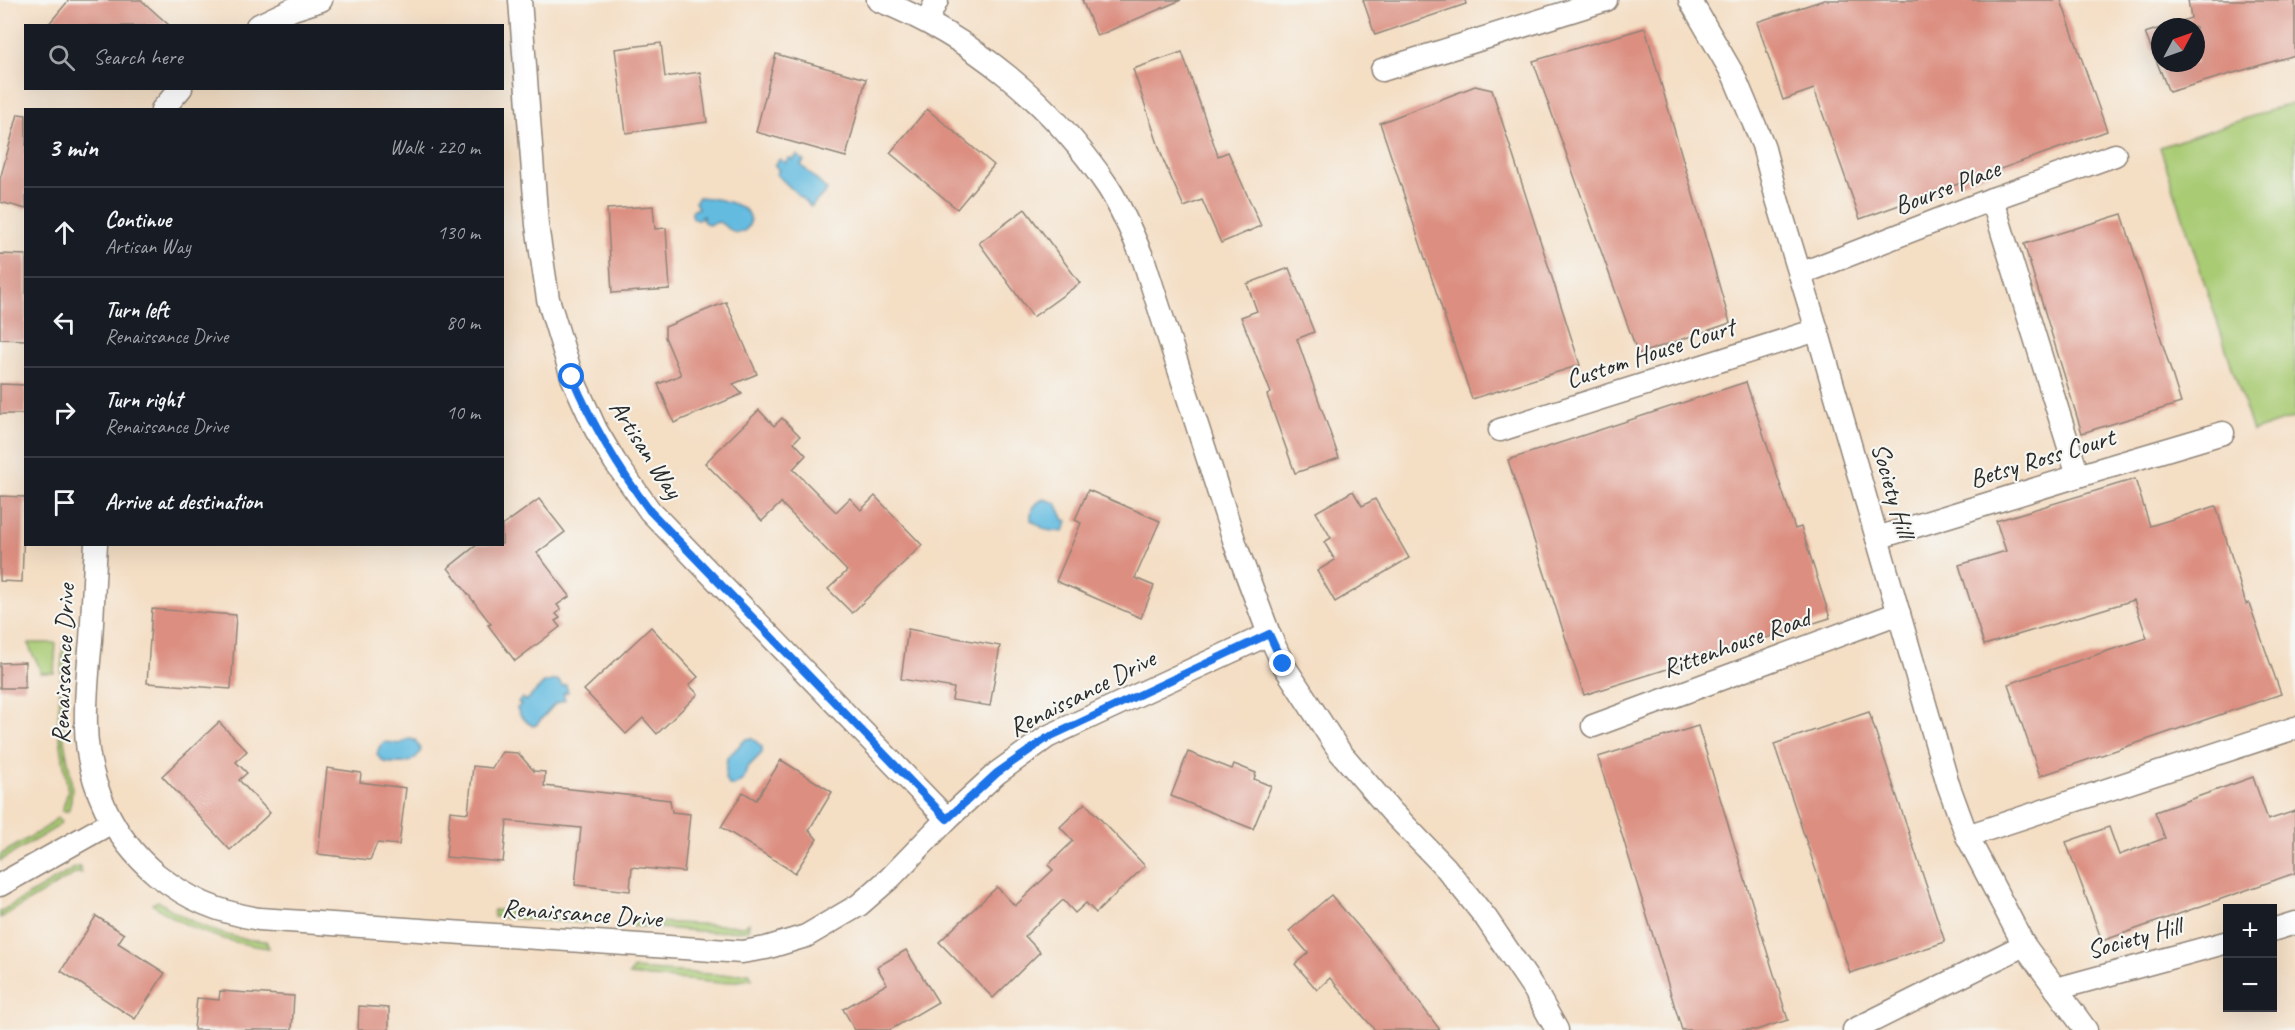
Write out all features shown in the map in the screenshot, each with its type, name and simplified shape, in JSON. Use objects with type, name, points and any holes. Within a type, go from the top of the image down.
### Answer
[{"type":"street","points":[[261,24],[293,9],[321,0]]},
{"type":"street","name":"Artisan Way","points":[[520,0],[543,276],[562,349],[596,430],[615,462],[650,511],[947,819]]},
{"type":"street","points":[[878,0],[927,21],[1003,72],[1044,109],[1095,169],[1118,204],[1144,261],[1236,546],[1269,634],[1297,688],[1340,752],[1392,812],[1446,868],[1486,918],[1534,989],[1557,1030]]},
{"type":"street","points":[[927,21],[937,0]]},
{"type":"street","points":[[1382,70],[1606,0]]},
{"type":"street","name":"Society Hill","points":[[1690,0],[1734,76],[1763,145],[1948,784],[1967,836],[2024,945],[2086,1030]]},
{"type":"street","points":[[164,108],[179,90]]},
{"type":"street","name":"Bourse Place","points":[[1800,274],[1992,199],[2115,155]]},
{"type":"street","points":[[1992,199],[2078,476]]},
{"type":"street","name":"Custom House Court","points":[[1500,430],[1817,330]]},
{"type":"street","name":"Betsy Ross Court","points":[[1877,538],[2223,433]]},
{"type":"street","name":"Renaissance Drive","points":[[96,546],[86,727],[90,763],[96,787],[112,822],[131,850],[162,878],[198,902],[259,919],[742,952],[776,946],[806,936],[843,916],[873,895],[947,819],[997,773],[1047,738],[1269,634]]},
{"type":"street","name":"Rittenhouse Road","points":[[1593,726],[1899,613]]},
{"type":"street","points":[[1967,836],[2295,728]]},
{"type":"street","points":[[0,885],[112,822]]},
{"type":"street","points":[[2277,928],[2295,923]]},
{"type":"street","name":"Society Hill","points":[[2056,989],[2223,943]]},
{"type":"street","points":[[1854,1030],[2024,945]]},
{"type":"green space","points":[[2295,102],[2295,417],[2253,431],[2160,147]]},
{"type":"green space","points":[[29,643],[56,643],[54,673],[40,673],[39,665]]},
{"type":"green space","points":[[63,645],[68,647],[63,716],[72,793],[68,811],[62,811],[68,792],[58,724]]},
{"type":"green space","points":[[58,817],[61,822],[57,827],[0,861],[0,855],[47,827]]},
{"type":"green space","points":[[80,867],[81,873],[76,873],[0,918],[0,912]]},
{"type":"green space","points":[[158,901],[209,929],[251,940],[266,941],[269,948],[238,943],[193,928],[152,904]]},
{"type":"green space","points":[[493,910],[588,917],[585,923],[494,917]]},
{"type":"green space","points":[[631,921],[743,926],[749,923],[748,930],[714,932],[632,926]]},
{"type":"green space","points":[[633,969],[724,975],[749,973],[752,979],[721,983],[629,975]]},
{"type":"water","points":[[797,155],[804,161],[801,165],[827,190],[811,207],[776,174],[779,170],[774,165],[780,159],[785,163],[789,158],[793,160]]},
{"type":"water","points":[[699,197],[727,202],[745,210],[750,222],[745,231],[735,233],[719,222],[708,225],[703,221],[703,216],[698,220],[694,219],[692,211],[698,208],[695,202]]},
{"type":"water","points":[[1044,499],[1056,503],[1064,520],[1068,521],[1063,532],[1046,530],[1031,520],[1034,507]]},
{"type":"water","points":[[556,680],[562,686],[566,685],[568,692],[563,693],[565,700],[555,704],[533,726],[519,714],[517,708],[521,705],[518,702],[523,698],[526,701],[544,683]]},
{"type":"water","points":[[752,738],[762,747],[762,753],[747,768],[744,779],[730,786],[725,779],[727,758],[746,739]]},
{"type":"water","points":[[409,739],[415,740],[421,750],[410,761],[384,762],[377,755],[384,743],[399,744]]},
{"type":"building","points":[[69,0],[141,0],[168,24],[49,24]]},
{"type":"building","points":[[1082,0],[1181,0],[1097,36]]},
{"type":"building","points":[[1363,0],[1465,0],[1466,4],[1375,35]]},
{"type":"building","points":[[1824,0],[2061,0],[2107,131],[1860,219],[1814,89],[1783,100],[1757,22]]},
{"type":"building","points":[[2188,0],[2295,0],[2295,55],[2169,92],[2161,72],[2205,72],[2205,18],[2191,18]]},
{"type":"building","points":[[1645,28],[1730,323],[1638,354],[1533,61]]},
{"type":"building","points":[[2151,31],[2151,48],[2145,33]]},
{"type":"building","points":[[661,43],[665,77],[700,72],[707,122],[626,133],[615,49]]},
{"type":"building","points":[[1182,52],[1218,156],[1228,152],[1261,226],[1221,243],[1202,200],[1184,207],[1164,162],[1133,69]]},
{"type":"building","points":[[776,54],[866,79],[846,157],[756,132]]},
{"type":"building","points":[[1475,86],[1492,90],[1580,365],[1472,399],[1380,123]]},
{"type":"building","points":[[927,109],[994,165],[957,209],[890,153]]},
{"type":"building","points":[[18,114],[24,115],[24,208],[0,202],[0,179]]},
{"type":"building","points":[[653,206],[655,229],[666,228],[670,289],[612,293],[607,209]]},
{"type":"building","points":[[1025,209],[1080,283],[1033,317],[979,243]]},
{"type":"building","points":[[2122,214],[2181,403],[2082,433],[2024,244]]},
{"type":"building","points":[[0,254],[24,255],[24,340],[0,339]]},
{"type":"building","points":[[1289,268],[1314,332],[1297,339],[1339,458],[1295,473],[1267,395],[1271,393],[1241,317],[1257,311],[1247,284]]},
{"type":"building","points":[[726,302],[757,374],[733,384],[742,394],[674,423],[658,384],[681,375],[665,337],[665,327]]},
{"type":"building","points":[[1746,382],[1795,529],[1801,527],[1830,618],[1584,695],[1508,460]]},
{"type":"building","points":[[0,384],[24,385],[24,414],[0,414]]},
{"type":"building","points":[[759,410],[774,426],[782,418],[800,436],[794,442],[806,455],[793,469],[836,512],[850,498],[861,510],[875,496],[922,545],[852,613],[828,589],[847,571],[781,503],[762,521],[705,463]]},
{"type":"building","points":[[2135,479],[2150,526],[2216,506],[2246,604],[2249,603],[2281,694],[2040,776],[2008,684],[2147,638],[2134,600],[1984,645],[1959,565],[2006,551],[1996,521]]},
{"type":"building","points":[[1088,490],[1160,521],[1135,578],[1154,586],[1141,618],[1056,581],[1081,523],[1075,520]]},
{"type":"building","points":[[1353,491],[1362,506],[1375,499],[1409,558],[1335,602],[1317,571],[1335,560],[1324,542],[1331,538],[1316,512]]},
{"type":"building","points":[[0,496],[24,497],[22,582],[0,581]]},
{"type":"building","points":[[539,499],[565,532],[537,553],[570,596],[557,605],[561,610],[556,614],[560,618],[555,621],[560,627],[515,661],[488,625],[491,624],[448,568],[476,546],[504,546],[504,525]]},
{"type":"building","points":[[152,609],[236,615],[231,689],[147,683]]},
{"type":"building","points":[[651,627],[698,677],[689,685],[698,694],[657,734],[643,718],[626,734],[584,690]]},
{"type":"building","points":[[908,629],[1000,646],[990,706],[952,700],[954,688],[901,679]]},
{"type":"building","points":[[25,662],[25,688],[0,688],[0,663]]},
{"type":"building","points":[[1869,712],[1945,942],[1850,973],[1774,744]]},
{"type":"building","points":[[219,722],[247,751],[236,762],[247,773],[239,780],[270,813],[230,850],[162,776]]},
{"type":"building","points":[[1698,726],[1788,1020],[1756,1030],[1682,1030],[1598,757]]},
{"type":"building","points":[[502,752],[518,753],[534,771],[545,772],[544,786],[670,800],[672,812],[690,814],[684,872],[632,867],[630,891],[575,885],[581,828],[507,821],[503,862],[446,857],[450,811],[468,813],[473,766],[492,768]]},
{"type":"building","points":[[1188,752],[1232,769],[1234,764],[1256,773],[1254,779],[1271,786],[1253,829],[1171,796]]},
{"type":"building","points":[[781,760],[832,792],[809,830],[817,839],[795,873],[721,827],[743,792],[756,800]]},
{"type":"building","points":[[327,768],[361,773],[360,782],[406,788],[399,845],[377,843],[370,860],[318,854]]},
{"type":"building","points":[[2253,777],[2268,820],[2295,811],[2295,873],[2102,941],[2066,842],[2109,827],[2119,855],[2165,838],[2155,812]]},
{"type":"building","points":[[1085,803],[1145,866],[1096,913],[1086,903],[1075,913],[1063,900],[1025,936],[1040,952],[993,998],[939,942],[997,887],[1015,906],[1053,870],[1048,865],[1073,841],[1060,827]]},
{"type":"building","points":[[1331,895],[1386,958],[1440,1030],[1375,1030],[1330,978],[1317,990],[1295,964],[1308,953],[1289,931]]},
{"type":"building","points":[[96,916],[124,934],[118,943],[165,973],[135,1019],[61,971]]},
{"type":"building","points":[[906,950],[938,1002],[890,1030],[855,1030],[843,1009],[887,984],[877,967]]},
{"type":"building","points":[[220,991],[294,996],[292,1030],[194,1030],[197,998],[219,1000]]},
{"type":"building","points":[[359,1006],[389,1008],[389,1030],[358,1030]]},
{"type":"route","points":[[572,377],[596,430],[615,462],[650,511],[947,819],[997,773],[1047,738],[1236,648],[1269,634],[1283,664]]}]
